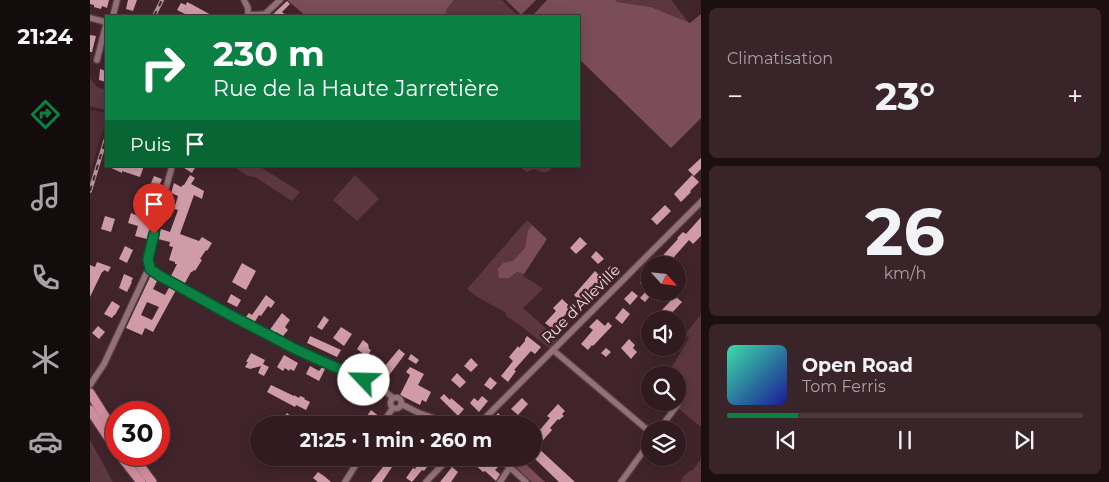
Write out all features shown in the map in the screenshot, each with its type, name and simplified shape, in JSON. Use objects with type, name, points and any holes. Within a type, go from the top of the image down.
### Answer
[{"type":"main road","points":[[90,393],[105,417]]},
{"type":"main road","points":[[90,410],[105,432]]},
{"type":"main road","points":[[129,466],[141,482]]},
{"type":"main road","points":[[140,466],[152,482]]},
{"type":"street","points":[[113,15],[116,0]]},
{"type":"street","points":[[244,0],[248,8],[248,15],[265,14],[280,0]]},
{"type":"street","points":[[90,18],[105,23]]},
{"type":"street","points":[[97,60],[105,27]]},
{"type":"street","points":[[172,167],[149,250],[150,269],[230,315],[297,350],[378,386],[393,398],[399,398],[401,404],[428,416]]},
{"type":"street","name":"Rue d'Alleville","points":[[487,416],[701,202]]},
{"type":"street","points":[[90,385],[104,364],[150,269]]},
{"type":"street","points":[[553,350],[641,424]]},
{"type":"street","points":[[393,398],[390,404],[393,408]]},
{"type":"street","points":[[387,416],[393,408],[397,408],[401,404]]},
{"type":"street","points":[[665,421],[673,411]]},
{"type":"street","points":[[621,482],[641,454]]},
{"type":"street","points":[[344,482],[355,466]]},
{"type":"street","points":[[426,482],[441,466]]},
{"type":"street","points":[[500,482],[510,467],[526,482]]},
{"type":"shaded area","points":[[287,0],[454,0],[447,9],[445,15],[305,15]]},
{"type":"shaded area","points":[[454,0],[502,0],[517,15],[445,15],[447,9]]},
{"type":"shaded area","points":[[506,0],[536,0],[521,15]]},
{"type":"shaded area","points":[[547,0],[615,0],[617,2],[651,7],[690,23],[701,14],[701,118],[671,148],[580,60],[580,15],[533,15]]},
{"type":"shaded area","points":[[615,0],[671,0],[690,24],[651,7],[617,2]]},
{"type":"shaded area","points":[[90,78],[97,87],[105,90],[105,110],[90,106]]},
{"type":"shaded area","points":[[90,110],[105,113],[105,122],[90,172]]},
{"type":"shaded area","points":[[261,167],[300,192],[292,201],[255,177],[246,175],[236,168]]},
{"type":"shaded area","points":[[521,167],[553,167],[546,172],[534,169],[526,172]]},
{"type":"shaded area","points":[[355,175],[379,199],[357,221],[333,200]]},
{"type":"shaded area","points":[[527,220],[532,225],[528,230],[526,248],[513,261],[509,278],[517,272],[524,274],[523,276],[543,289],[523,308],[558,339],[549,348],[506,316],[505,312],[477,297],[467,289]]},
{"type":"shaded area","points":[[532,225],[547,239],[524,274],[517,272],[509,278],[499,278],[498,269],[503,263],[513,261],[525,248],[528,230]]},
{"type":"shaded area","points":[[701,315],[701,427],[682,411],[686,411],[686,366],[672,366],[678,356],[686,356],[686,343],[689,338],[686,333]]},
{"type":"shaded area","points":[[90,440],[113,482],[90,482]]},
{"type":"shaded area","points":[[701,459],[701,482],[681,482],[683,477],[693,470]]},
{"type":"shaded area","points":[[515,466],[528,466],[545,482],[532,482]]},
{"type":"building","points":[[90,0],[109,0],[107,8],[102,6],[101,9],[90,4]]},
{"type":"building","points":[[128,0],[137,0],[133,11],[126,9]]},
{"type":"building","points":[[287,1],[290,4],[282,12],[286,15],[272,15]]},
{"type":"building","points":[[187,2],[211,15],[187,15],[177,10],[181,3],[186,5]]},
{"type":"building","points":[[90,35],[96,36],[92,52],[90,52]]},
{"type":"building","points":[[100,69],[105,71],[105,82],[99,80]]},
{"type":"building","points":[[701,158],[701,169],[694,176],[688,170]]},
{"type":"building","points":[[109,167],[144,167],[140,177],[122,171],[122,173]]},
{"type":"building","points":[[183,167],[195,167],[192,173]]},
{"type":"building","points":[[190,175],[195,178],[191,184],[204,191],[202,199],[194,195],[180,234],[199,241],[202,237],[212,243],[200,259],[202,260],[195,271],[191,272],[185,283],[171,276],[177,264],[169,260],[173,247],[169,246],[170,242],[158,239],[161,229],[170,232],[178,210],[174,209],[178,196],[171,193],[174,183],[181,187]]},
{"type":"building","points":[[692,175],[699,182],[681,202],[674,194]]},
{"type":"building","points":[[154,176],[162,179],[159,186],[161,188],[147,239],[135,236],[138,226],[128,223],[131,213],[143,218]]},
{"type":"building","points":[[665,205],[671,211],[657,225],[651,219]]},
{"type":"building","points":[[105,216],[115,219],[111,232],[101,229]]},
{"type":"building","points":[[701,217],[701,236],[693,244],[689,240],[675,256],[662,256],[678,239],[683,232],[686,234]]},
{"type":"building","points":[[580,237],[587,244],[576,254],[570,248]]},
{"type":"building","points":[[125,246],[133,250],[127,263],[119,259]]},
{"type":"building","points":[[596,251],[604,259],[598,264],[591,257]]},
{"type":"building","points":[[97,262],[111,267],[108,272],[104,270],[102,272],[90,297],[90,265],[95,267]]},
{"type":"building","points":[[242,263],[256,271],[246,290],[232,282]]},
{"type":"building","points":[[610,266],[618,274],[611,281],[610,279],[601,289],[596,285],[582,303],[574,295],[595,271],[601,277]]},
{"type":"building","points":[[124,274],[133,278],[127,292],[119,288]]},
{"type":"building","points":[[151,275],[158,279],[153,289],[165,295],[170,286],[176,290],[153,332],[145,328],[142,335],[126,328]],"holes":[[[147,302],[159,307],[152,320],[141,315]]]},
{"type":"building","points":[[632,291],[638,296],[630,305],[624,299]]},
{"type":"building","points":[[231,294],[241,300],[237,307],[227,302]]},
{"type":"building","points":[[266,295],[275,302],[271,308],[268,306],[254,323],[245,318],[249,313],[252,315]]},
{"type":"building","points":[[562,299],[574,310],[569,315],[567,313],[553,329],[545,323],[556,311],[553,308]]},
{"type":"building","points":[[112,301],[120,306],[112,318],[104,314]]},
{"type":"building","points":[[670,301],[682,302],[674,311],[662,310]]},
{"type":"building","points":[[623,308],[630,314],[622,324],[615,318]]},
{"type":"building","points":[[282,313],[290,320],[285,327],[288,330],[283,336],[269,331]]},
{"type":"building","points":[[324,316],[329,320],[322,330],[317,327]]},
{"type":"building","points":[[597,319],[605,326],[608,322],[612,326],[588,350],[581,344],[593,330],[589,327]]},
{"type":"building","points":[[98,326],[105,332],[99,339],[92,333]]},
{"type":"building","points":[[341,327],[352,334],[344,346],[333,338]]},
{"type":"building","points":[[310,336],[341,350],[337,357],[307,343]]},
{"type":"building","points":[[527,336],[541,347],[535,354],[531,351],[514,370],[516,371],[508,382],[501,376],[513,361],[509,357],[525,341]]},
{"type":"building","points":[[629,339],[635,345],[633,348],[637,352],[631,359],[621,348]]},
{"type":"building","points":[[363,340],[371,350],[367,357],[357,349]]},
{"type":"building","points":[[606,348],[611,352],[606,357],[601,353]]},
{"type":"building","points":[[399,349],[405,354],[387,378],[379,373]]},
{"type":"building","points":[[251,353],[265,360],[263,364],[269,367],[264,376],[258,373],[261,366],[250,369],[245,367]]},
{"type":"building","points":[[411,354],[419,360],[416,364],[408,359]]},
{"type":"building","points":[[284,355],[298,363],[294,371],[290,369],[289,371],[285,368],[283,371],[277,367]]},
{"type":"building","points":[[471,358],[478,365],[471,372],[464,366]]},
{"type":"building","points":[[310,366],[319,371],[323,366],[326,367],[319,381],[306,374]]},
{"type":"building","points":[[410,367],[424,374],[418,385],[431,392],[426,402],[422,400],[420,405],[400,395],[410,375],[406,372]]},
{"type":"building","points":[[457,373],[466,382],[460,388],[451,380]]},
{"type":"building","points":[[490,377],[497,383],[491,390],[484,385]]},
{"type":"building","points":[[354,379],[378,393],[373,400],[361,390],[351,386]]},
{"type":"building","points":[[271,385],[299,398],[300,396],[305,398],[310,402],[306,410],[296,405],[295,407],[267,392]]},
{"type":"building","points":[[444,394],[464,409],[458,416],[440,398]]},
{"type":"building","points":[[482,396],[488,401],[479,412],[470,403],[474,398],[478,401]]},
{"type":"building","points":[[522,398],[528,404],[518,415],[511,409]]},
{"type":"building","points":[[558,404],[565,411],[562,414],[564,416],[558,419],[550,428],[552,430],[542,441],[542,428],[550,418],[547,416]]},
{"type":"building","points":[[371,410],[379,416],[367,416]]},
{"type":"building","points":[[542,452],[575,482],[559,482],[542,466]]},
{"type":"building","points":[[384,466],[392,467],[382,482],[371,482]]},
{"type":"building","points":[[417,466],[428,466],[412,482],[406,478],[413,468],[415,469]]},
{"type":"building","points":[[476,466],[497,466],[495,470],[500,474],[496,481],[485,471],[483,472]]},
{"type":"building","points":[[452,467],[458,472],[451,482],[440,482]]},
{"type":"building","points":[[318,472],[331,482],[318,482],[313,478]]},
{"type":"railway","points":[[154,15],[162,0]]},
{"type":"railway","points":[[90,191],[105,141]]},
{"type":"route","points":[[154,234],[148,259],[150,269],[160,276],[297,350],[364,380]]}]
